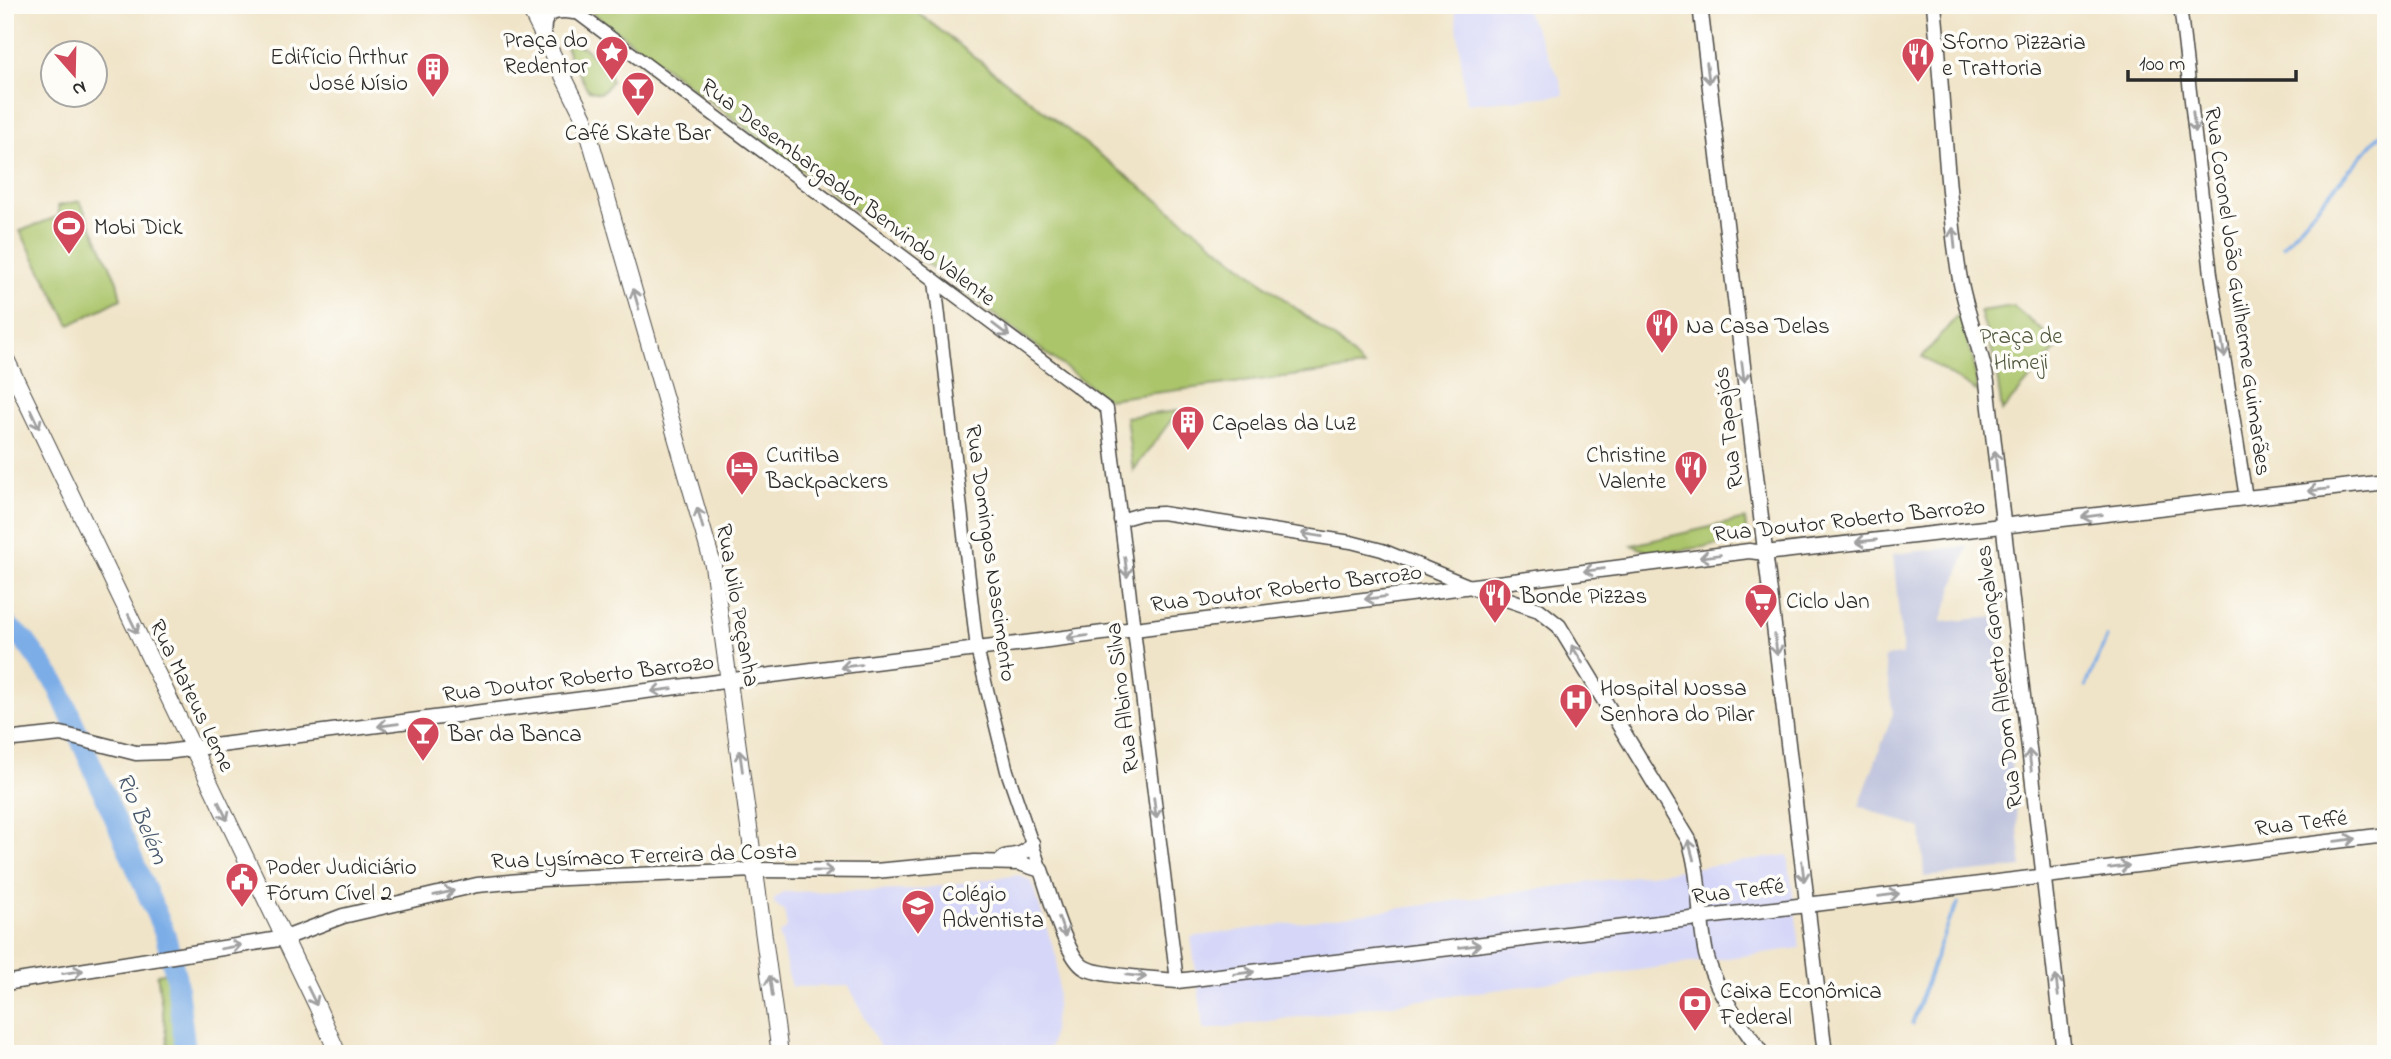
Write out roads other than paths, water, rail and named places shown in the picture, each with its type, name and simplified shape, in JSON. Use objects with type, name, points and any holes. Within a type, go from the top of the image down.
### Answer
[{"type":"main road","name":"Rua Nilo Peçanha","points":[[528,5],[579,104],[708,545],[718,592],[780,1054]]},
{"type":"main road","name":"Rua Tapajós","points":[[1700,5],[1825,1054]]},
{"type":"main road","name":"Rua Dom Alberto Gonçalves","points":[[1934,5],[1956,258],[1987,382],[2064,1054]]},
{"type":"main road","points":[[544,35],[546,17],[570,8]]},
{"type":"main road","name":"Rua Mateus Leme","points":[[5,357],[285,938],[338,1054]]},
{"type":"main road","name":"Rua Doutor Roberto Barrozo","points":[[5,740],[69,735],[136,753],[193,749],[1749,551],[1765,553],[2386,482]]},
{"type":"main road","points":[[1514,601],[1520,589],[1534,578]]},
{"type":"main road","points":[[1470,586],[1547,615],[1559,626],[1677,818],[1692,849],[1700,918],[1711,971],[1728,1004],[1762,1054]]},
{"type":"main road","name":"Rua Teffé","points":[[1096,972],[1177,981],[2386,835]]},
{"type":"main road","points":[[975,862],[1022,854],[1032,844]]},
{"type":"main road","name":"Rua Lysímaco Ferreira da Costa","points":[[5,982],[285,938],[343,916],[477,885],[542,878],[755,870],[875,871],[975,862],[1019,863],[1041,870]]},
{"type":"main road","name":"Rua Domingos Nascimento","points":[[1041,870],[1073,958],[1082,967],[1096,972]]},
{"type":"street","name":"Rua Coronel João Guilherme Guimarães","points":[[2180,5],[2211,274],[2246,498]]},
{"type":"street","name":"Rua Desembargador Benvindo Valente","points":[[570,8],[1107,410]]},
{"type":"street","name":"Rua Domingos Nascimento","points":[[935,281],[978,649],[1007,771],[1041,870]]},
{"type":"street","name":"Rua Albino Silva","points":[[1107,410],[1177,981]]},
{"type":"street","points":[[1120,520],[1141,514],[1162,513],[1335,539],[1375,548],[1470,586]]},
{"type":"street","points":[[1436,572],[1443,590]]},
{"type":"waterway","points":[[2283,246],[2386,128]]},
{"type":"waterway","name":"Rio Belém","points":[[5,624],[25,641],[57,685],[165,934],[176,977],[186,1054]]},
{"type":"waterway","points":[[2086,686],[2107,637]]},
{"type":"waterway","points":[[1912,1024],[1948,922],[1958,904]]},
{"type":"place","name":"Praça do Redentor","points":[[612,82]]},
{"type":"place","name":"Sforno Pizzaria e Trattoria","points":[[1918,84]]},
{"type":"place","name":"Edifício Arthur José Nísio","points":[[433,99]]},
{"type":"place","name":"Café Skate Bar","points":[[638,118]]},
{"type":"place","name":"Mobi Dick","points":[[69,256]]},
{"type":"place","name":"Na Casa Delas","points":[[1662,355]]},
{"type":"place","name":"Capelas da Luz","points":[[1188,452]]},
{"type":"place","name":"Curitiba Backpackers","points":[[742,497]]},
{"type":"place","name":"Christine Valente","points":[[1691,497]]},
{"type":"place","name":"Bonde Pizzas","points":[[1495,625]]},
{"type":"place","name":"Ciclo Jan","points":[[1761,630]]},
{"type":"place","name":"Hospital Nossa Senhora do Pilar","points":[[1576,730]]},
{"type":"place","name":"Bar da Banca","points":[[423,763]]},
{"type":"place","name":"Poder Judiciário Fórum Cível 2","points":[[242,909]]},
{"type":"place","name":"Colégio Adventista","points":[[918,936]]},
{"type":"place","name":"Caixa Econômica Federal","points":[[1695,1033]]},
{"type":"park label","name":"Praça de Himeji","points":[[2021,348]]}]
